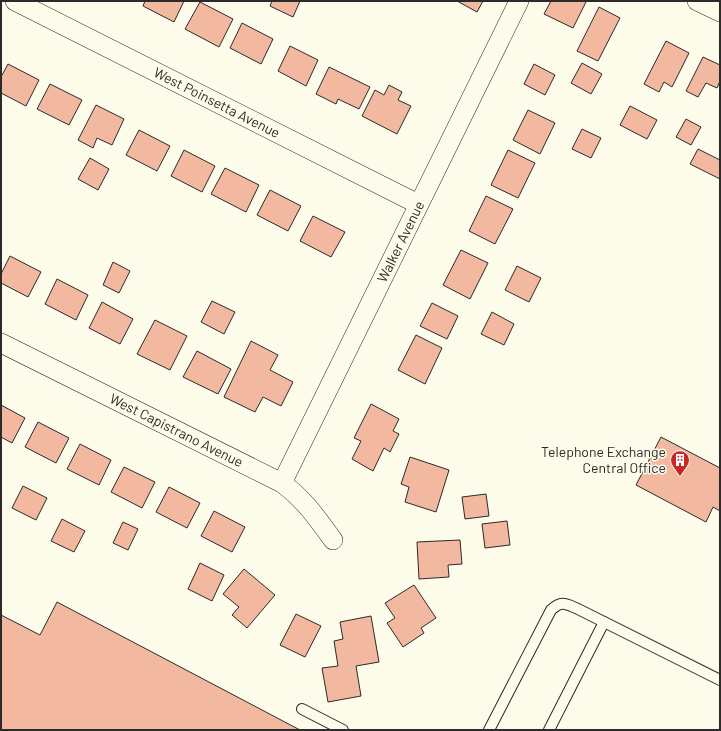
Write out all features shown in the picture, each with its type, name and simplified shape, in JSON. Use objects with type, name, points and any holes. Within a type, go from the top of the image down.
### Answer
[{"type":"street","name":"West Poinsetta Avenue","points":[[16,1],[418,204]]},
{"type":"street","name":"Walker Avenue","points":[[282,483],[519,1]]},
{"type":"street","points":[[697,1],[720,12]]},
{"type":"street","name":"West Capistrano Avenue","points":[[1,343],[282,483],[297,494],[333,540]]},
{"type":"lane","points":[[489,730],[551,610],[557,605],[565,603],[720,680]]},
{"type":"lane","points":[[549,730],[604,622]]},
{"type":"lane","points":[[302,709],[342,730]]},
{"type":"building","points":[[145,1],[184,1],[174,22],[143,6]]},
{"type":"building","points":[[272,1],[300,1],[293,17],[270,6]]},
{"type":"building","points":[[457,1],[483,1],[477,12]]},
{"type":"building","points":[[551,1],[586,2],[573,28],[544,14]]},
{"type":"building","points":[[200,2],[233,19],[219,47],[185,29]]},
{"type":"building","points":[[599,7],[620,18],[598,61],[577,51]]},
{"type":"building","points":[[242,23],[273,39],[261,64],[230,48]]},
{"type":"building","points":[[666,41],[689,53],[672,87],[664,82],[659,92],[644,84]]},
{"type":"building","points":[[290,46],[318,60],[306,86],[278,71]]},
{"type":"building","points":[[703,57],[720,65],[720,81],[717,88],[706,83],[698,97],[686,91]]},
{"type":"building","points":[[582,63],[602,74],[591,94],[571,83]]},
{"type":"building","points":[[8,64],[39,80],[26,106],[1,93],[1,77]]},
{"type":"building","points":[[534,64],[555,75],[545,95],[524,84]]},
{"type":"building","points":[[329,67],[370,87],[359,109],[338,99],[336,104],[316,94]]},
{"type":"building","points":[[50,84],[82,100],[69,125],[37,109]]},
{"type":"building","points":[[389,85],[402,92],[398,100],[411,106],[397,134],[362,116],[375,90],[384,95]]},
{"type":"building","points":[[96,105],[124,119],[112,145],[97,138],[93,148],[78,140]]},
{"type":"building","points":[[630,106],[657,120],[647,139],[620,125]]},
{"type":"building","points":[[528,110],[555,123],[540,154],[513,140]]},
{"type":"building","points":[[686,119],[701,127],[691,145],[676,137]]},
{"type":"building","points":[[582,129],[601,138],[591,158],[572,149]]},
{"type":"building","points":[[139,130],[170,146],[157,171],[126,155]]},
{"type":"building","points":[[698,149],[720,160],[720,179],[690,164]]},
{"type":"building","points":[[184,150],[215,166],[202,192],[171,176]]},
{"type":"building","points":[[508,150],[535,163],[518,198],[491,185]]},
{"type":"building","points":[[90,158],[109,169],[98,190],[78,179]]},
{"type":"building","points":[[225,168],[259,185],[246,212],[211,194]]},
{"type":"building","points":[[270,190],[301,206],[288,231],[257,215]]},
{"type":"building","points":[[486,196],[513,209],[495,244],[469,231]]},
{"type":"building","points":[[313,216],[345,232],[331,257],[300,241]]},
{"type":"building","points":[[461,250],[488,263],[470,299],[443,285]]},
{"type":"building","points":[[10,256],[41,272],[28,297],[1,283],[1,274]]},
{"type":"building","points":[[113,262],[130,271],[119,293],[103,285]]},
{"type":"building","points":[[517,266],[541,278],[529,302],[505,290]]},
{"type":"building","points":[[57,279],[88,295],[76,320],[45,304]]},
{"type":"building","points":[[212,301],[235,312],[224,334],[201,322]]},
{"type":"building","points":[[102,302],[133,319],[120,344],[89,328]]},
{"type":"building","points":[[432,303],[458,316],[447,339],[420,326]]},
{"type":"building","points":[[492,312],[514,324],[504,345],[481,334]]},
{"type":"building","points":[[155,320],[187,336],[170,370],[137,354]]},
{"type":"building","points":[[416,335],[442,348],[425,384],[398,370]]},
{"type":"building","points":[[251,341],[278,355],[270,370],[293,382],[281,406],[263,397],[255,412],[224,397]]},
{"type":"building","points":[[197,351],[231,369],[218,394],[183,377]]},
{"type":"building","points":[[371,404],[399,419],[393,431],[399,434],[390,452],[384,448],[373,471],[352,459],[361,441],[354,438]]},
{"type":"building","points":[[1,405],[25,418],[12,443],[1,437]]},
{"type":"building","points":[[38,422],[69,438],[56,463],[25,447]]},
{"type":"building","name":"Telephone Exchange Central Office","points":[[661,437],[720,468],[720,511],[713,507],[706,522],[636,485]]},
{"type":"building","points":[[80,444],[111,460],[99,485],[67,469]]},
{"type":"building","points":[[410,457],[449,470],[436,512],[405,502],[409,487],[401,484]]},
{"type":"building","points":[[124,467],[155,482],[142,508],[111,492]]},
{"type":"building","points":[[23,486],[47,498],[36,520],[12,508]]},
{"type":"building","points":[[169,487],[200,503],[187,528],[156,512]]},
{"type":"building","points":[[486,494],[489,516],[465,519],[462,497]]},
{"type":"building","points":[[214,511],[245,527],[232,552],[201,536]]},
{"type":"building","points":[[62,519],[85,531],[74,552],[51,541]]},
{"type":"building","points":[[507,521],[510,545],[485,548],[482,524]]},
{"type":"building","points":[[123,522],[138,529],[128,550],[113,543]]},
{"type":"building","points":[[460,540],[462,564],[448,565],[449,577],[419,579],[417,542]]},
{"type":"building","points":[[200,563],[224,575],[212,601],[188,589]]},
{"type":"building","points":[[244,569],[275,595],[247,628],[232,615],[239,607],[223,594]]},
{"type":"building","points":[[414,585],[436,618],[421,628],[424,633],[403,647],[387,623],[395,618],[385,603]]},
{"type":"building","points":[[57,602],[300,730],[1,730],[1,615],[40,635]]},
{"type":"building","points":[[296,614],[321,626],[305,657],[280,645]]},
{"type":"building","points":[[371,616],[379,662],[356,666],[361,696],[328,702],[322,668],[338,666],[334,641],[343,639],[340,622]]},
{"type":"place","name":"Telephone Exchange Central Office","points":[[680,477]]}]
